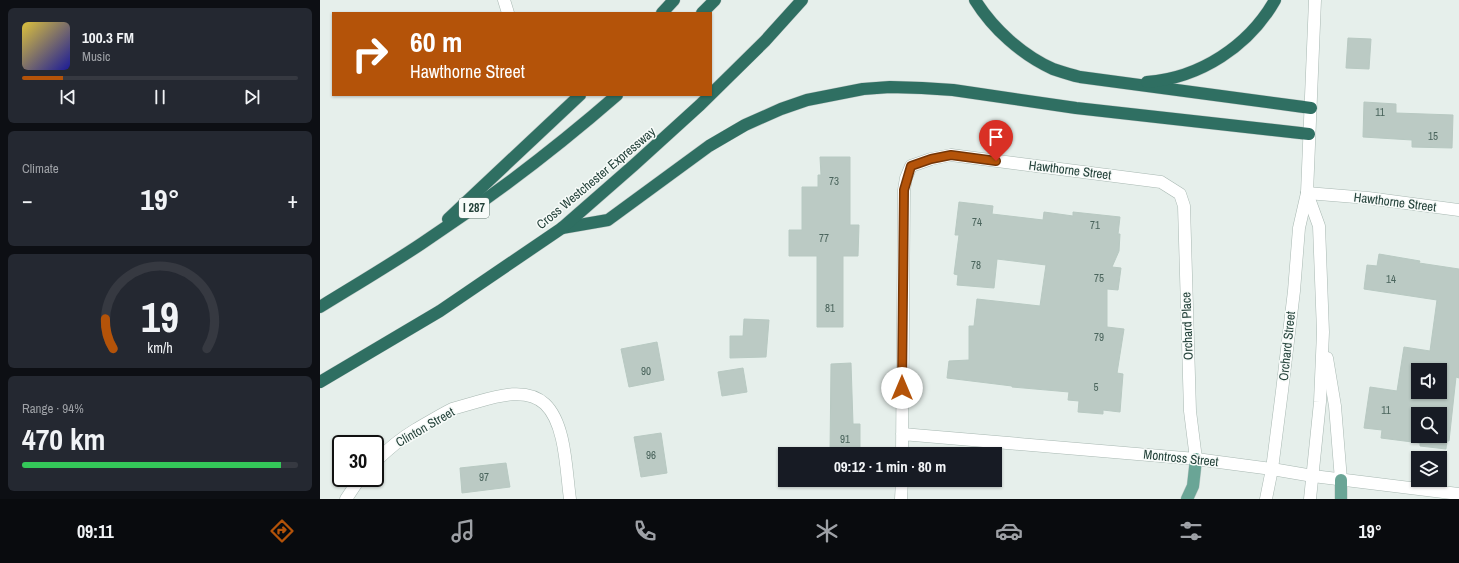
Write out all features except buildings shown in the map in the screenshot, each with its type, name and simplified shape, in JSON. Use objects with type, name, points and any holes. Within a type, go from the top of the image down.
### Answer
[{"type":"highway","points":[[663,12],[674,0]]},
{"type":"highway","points":[[703,12],[715,0]]},
{"type":"highway","name":"Cross Westchester Expressway","points":[[712,94],[765,41],[802,0]]},
{"type":"highway","points":[[975,0],[992,23],[1010,41],[1030,56],[1060,71],[1080,78],[1311,108]]},
{"type":"highway","points":[[1106,82],[1133,84],[1160,81],[1212,63],[1231,50],[1252,32],[1270,10],[1275,0]]},
{"type":"highway","points":[[562,228],[608,220],[709,146],[745,125],[781,109],[807,100],[863,89],[890,87],[953,90],[1076,108],[1309,134]]},
{"type":"highway","points":[[420,245],[579,96]]},
{"type":"highway","name":"I 287","points":[[320,307],[420,245],[483,202],[558,145],[616,96]]},
{"type":"highway","name":"Cross Westchester Expressway","points":[[320,382],[440,311],[562,228],[634,166],[710,96]]},
{"type":"main road","points":[[1187,499],[1193,486],[1196,458]]},
{"type":"main road","points":[[1341,480],[1341,499]]},
{"type":"street","points":[[504,0],[508,12]]},
{"type":"street","name":"Orchard Street","points":[[1266,499],[1272,469],[1293,299],[1299,228],[1307,193],[1315,0]]},
{"type":"street","name":"Hawthorne Street","points":[[902,434],[904,190],[911,166],[931,159],[951,155],[1161,182],[1180,194]]},
{"type":"street","name":"Orchard Street","points":[[1307,193],[1319,226],[1323,332],[1320,402],[1310,499]]},
{"type":"street","name":"Hawthorne Street","points":[[1307,193],[1368,198],[1459,210]]},
{"type":"street","name":"Orchard Place","points":[[1180,194],[1184,206],[1190,411],[1196,458]]},
{"type":"street","points":[[1323,332],[1335,406],[1341,480]]},
{"type":"street","name":"Clinton Street","points":[[384,453],[414,430],[453,409],[500,395],[536,397],[545,404],[554,416],[561,432],[570,499]]},
{"type":"street","points":[[902,434],[902,447]]},
{"type":"street","name":"Montross Street","points":[[902,434],[1196,458],[1341,480],[1459,494]]},
{"type":"street","points":[[346,499],[354,487]]},
{"type":"street","points":[[902,487],[902,499]]},
{"type":"route","points":[[902,388],[904,190],[906,178],[911,166],[931,159],[951,155],[996,161]]}]
